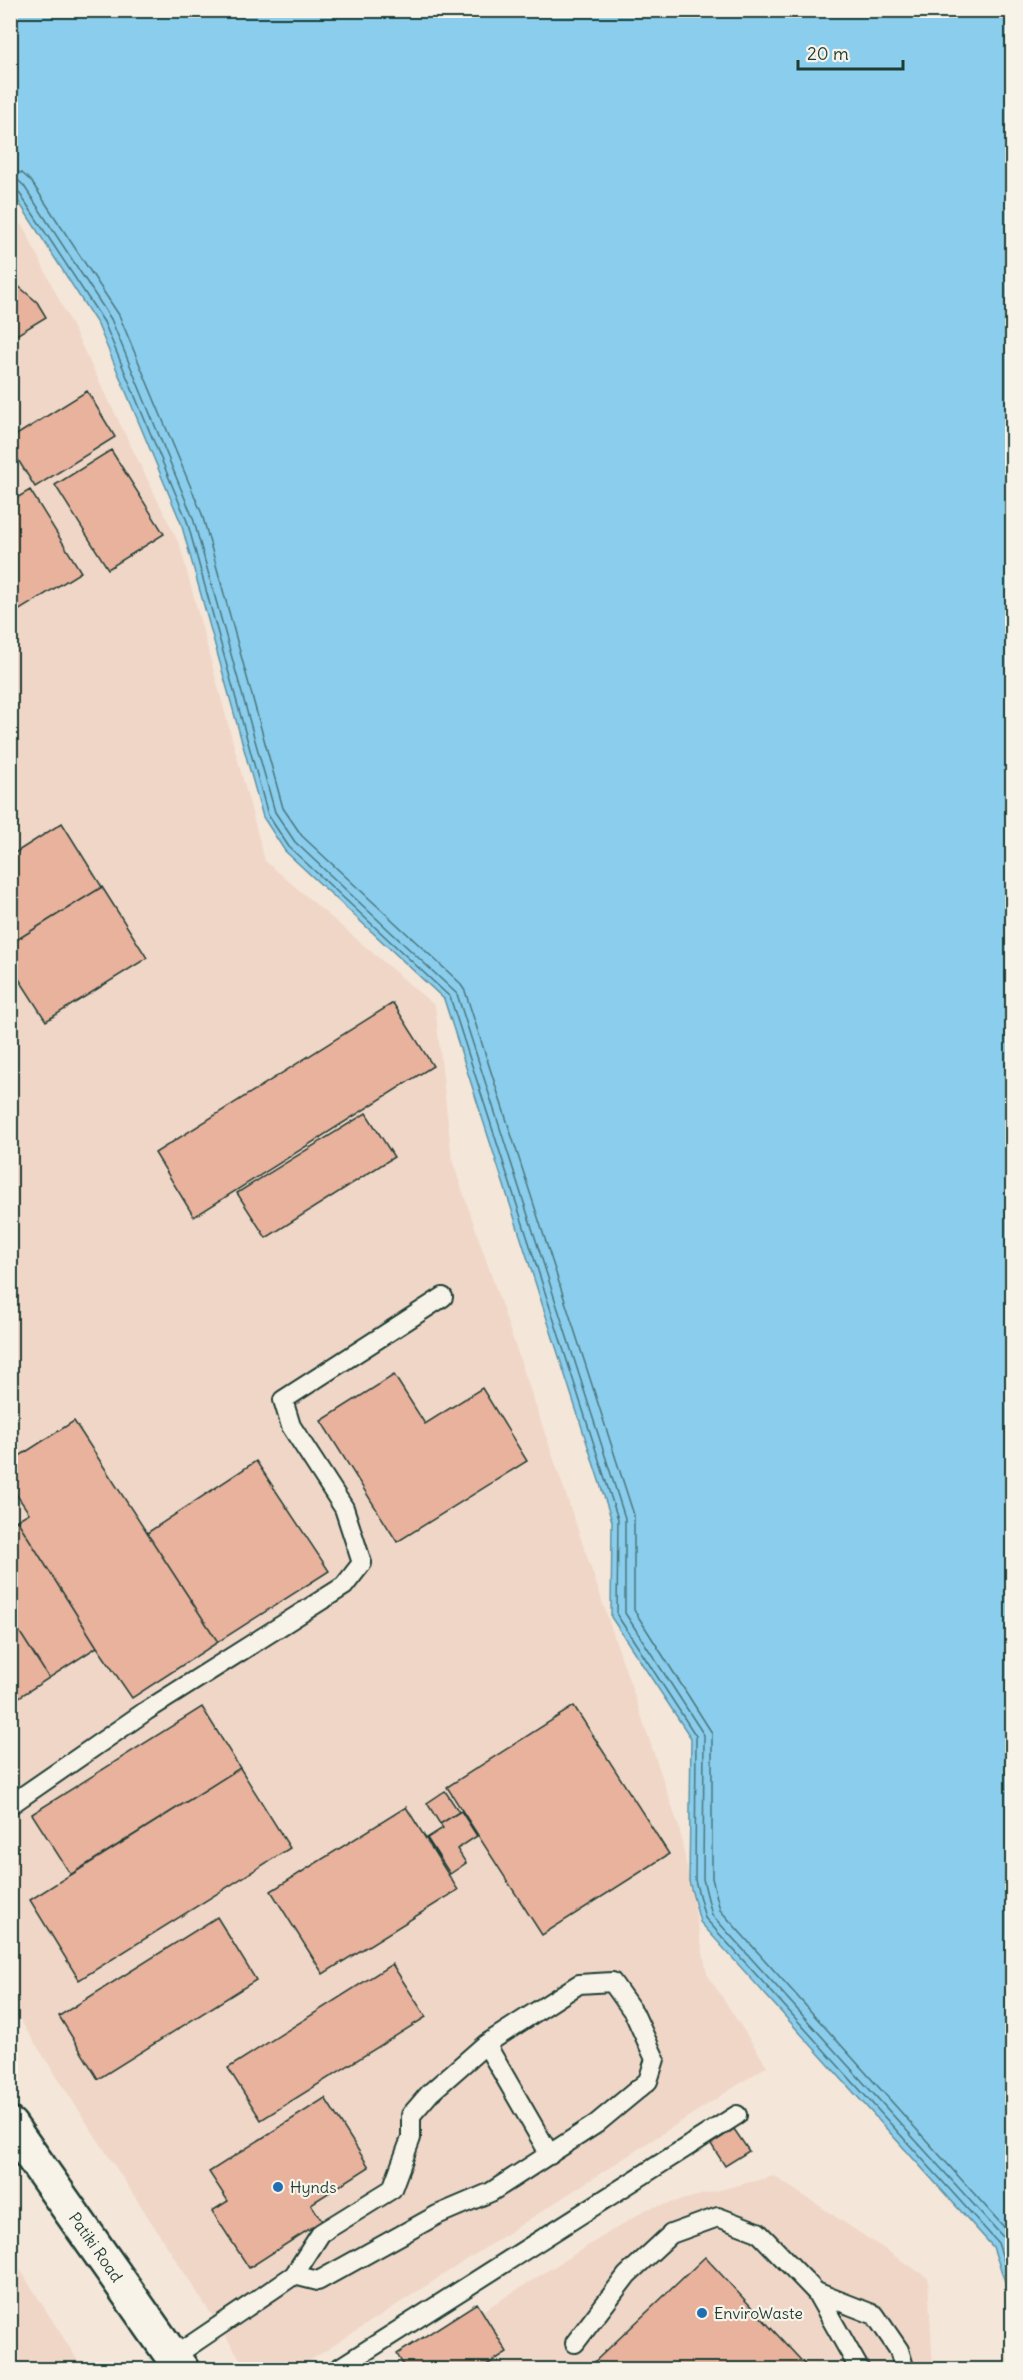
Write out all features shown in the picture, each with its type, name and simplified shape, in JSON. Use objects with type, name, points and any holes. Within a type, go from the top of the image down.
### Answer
[{"type":"main road","name":"Patiki Road","points":[[10,2125],[177,2363]]},
{"type":"lane","points":[[10,1805],[146,1711],[344,1586],[362,1563],[344,1508],[291,1426],[283,1400],[443,1297]]},
{"type":"lane","points":[[177,2363],[294,2275],[321,2233],[392,2189],[411,2138],[411,2115],[430,2093],[486,2044],[579,1984],[612,1982],[634,2013],[655,2059],[648,2081],[596,2124],[491,2192],[437,2215],[318,2281],[294,2275]]},
{"type":"lane","points":[[486,2044],[550,2155]]},
{"type":"lane","points":[[336,2370],[737,2115]]},
{"type":"lane","points":[[575,2343],[627,2275],[671,2234],[718,2217],[758,2232],[816,2292],[860,2370]]},
{"type":"lane","points":[[816,2292],[875,2315],[899,2350],[905,2370]]},
{"type":"shaded area","points":[[10,218],[23,226],[180,546],[265,861],[435,1006],[452,1160],[679,1827],[707,1974],[767,2066],[297,2369],[251,2369],[241,2360],[11,2006]]},
{"type":"shaded area","points":[[774,2176],[928,2278],[933,2369],[388,2370],[647,2209]]},
{"type":"shaded area","points":[[11,2255],[83,2369],[11,2369]]},
{"type":"water","points":[[11,10],[1012,11],[1012,2302],[993,2247],[700,1922],[689,1881],[691,1738],[611,1617],[612,1521],[444,999],[285,851],[263,817],[181,523],[98,325],[11,190]]},
{"type":"building","points":[[10,279],[37,302],[46,317],[10,339]]},
{"type":"building","points":[[87,391],[115,437],[35,487],[10,447],[10,439]]},
{"type":"building","points":[[111,450],[164,534],[108,569],[55,485]]},
{"type":"building","points":[[30,490],[81,572],[10,616],[10,502]]},
{"type":"building","points":[[62,823],[102,887],[10,944],[10,856]]},
{"type":"building","points":[[102,887],[147,958],[46,1021],[10,965],[10,944]]},
{"type":"building","points":[[393,1003],[433,1066],[194,1217],[155,1153]]},
{"type":"building","points":[[366,1113],[394,1157],[266,1238],[237,1193]]},
{"type":"building","points":[[394,1375],[425,1424],[482,1388],[527,1461],[397,1542],[321,1421]]},
{"type":"building","points":[[74,1421],[218,1642],[132,1698],[17,1520],[29,1513],[10,1485],[10,1462]]},
{"type":"building","points":[[256,1461],[329,1571],[218,1642],[147,1533]]},
{"type":"building","points":[[17,1520],[97,1647],[49,1678],[10,1617],[10,1524]]},
{"type":"building","points":[[10,1617],[49,1678],[10,1703]]},
{"type":"building","points":[[574,1706],[669,1854],[542,1935],[447,1787]]},
{"type":"building","points":[[202,1707],[240,1768],[71,1875],[32,1814]]},
{"type":"building","points":[[240,1768],[290,1848],[79,1980],[30,1900]]},
{"type":"building","points":[[445,1791],[459,1812],[440,1824],[427,1803]]},
{"type":"building","points":[[406,1807],[458,1890],[323,1974],[271,1891]]},
{"type":"building","points":[[461,1811],[477,1836],[457,1849],[466,1863],[450,1874],[427,1838],[443,1828],[440,1824]]},
{"type":"building","points":[[217,1917],[256,1980],[98,2079],[59,2016]]},
{"type":"building","points":[[392,1964],[426,2017],[261,2120],[228,2068]]},
{"type":"building","name":"Hynds","points":[[325,2098],[369,2167],[311,2204],[322,2221],[249,2268],[212,2211],[228,2201],[209,2172]]},
{"type":"building","points":[[734,2129],[749,2151],[725,2166],[711,2144]]},
{"type":"building","name":"EnviroWaste","points":[[705,2257],[810,2370],[586,2370]]},
{"type":"building","points":[[477,2303],[507,2352],[479,2370],[406,2370],[397,2354]]},
{"type":"place","name":"Hynds","points":[[278,2187]]},
{"type":"place","name":"EnviroWaste","points":[[702,2313]]}]
